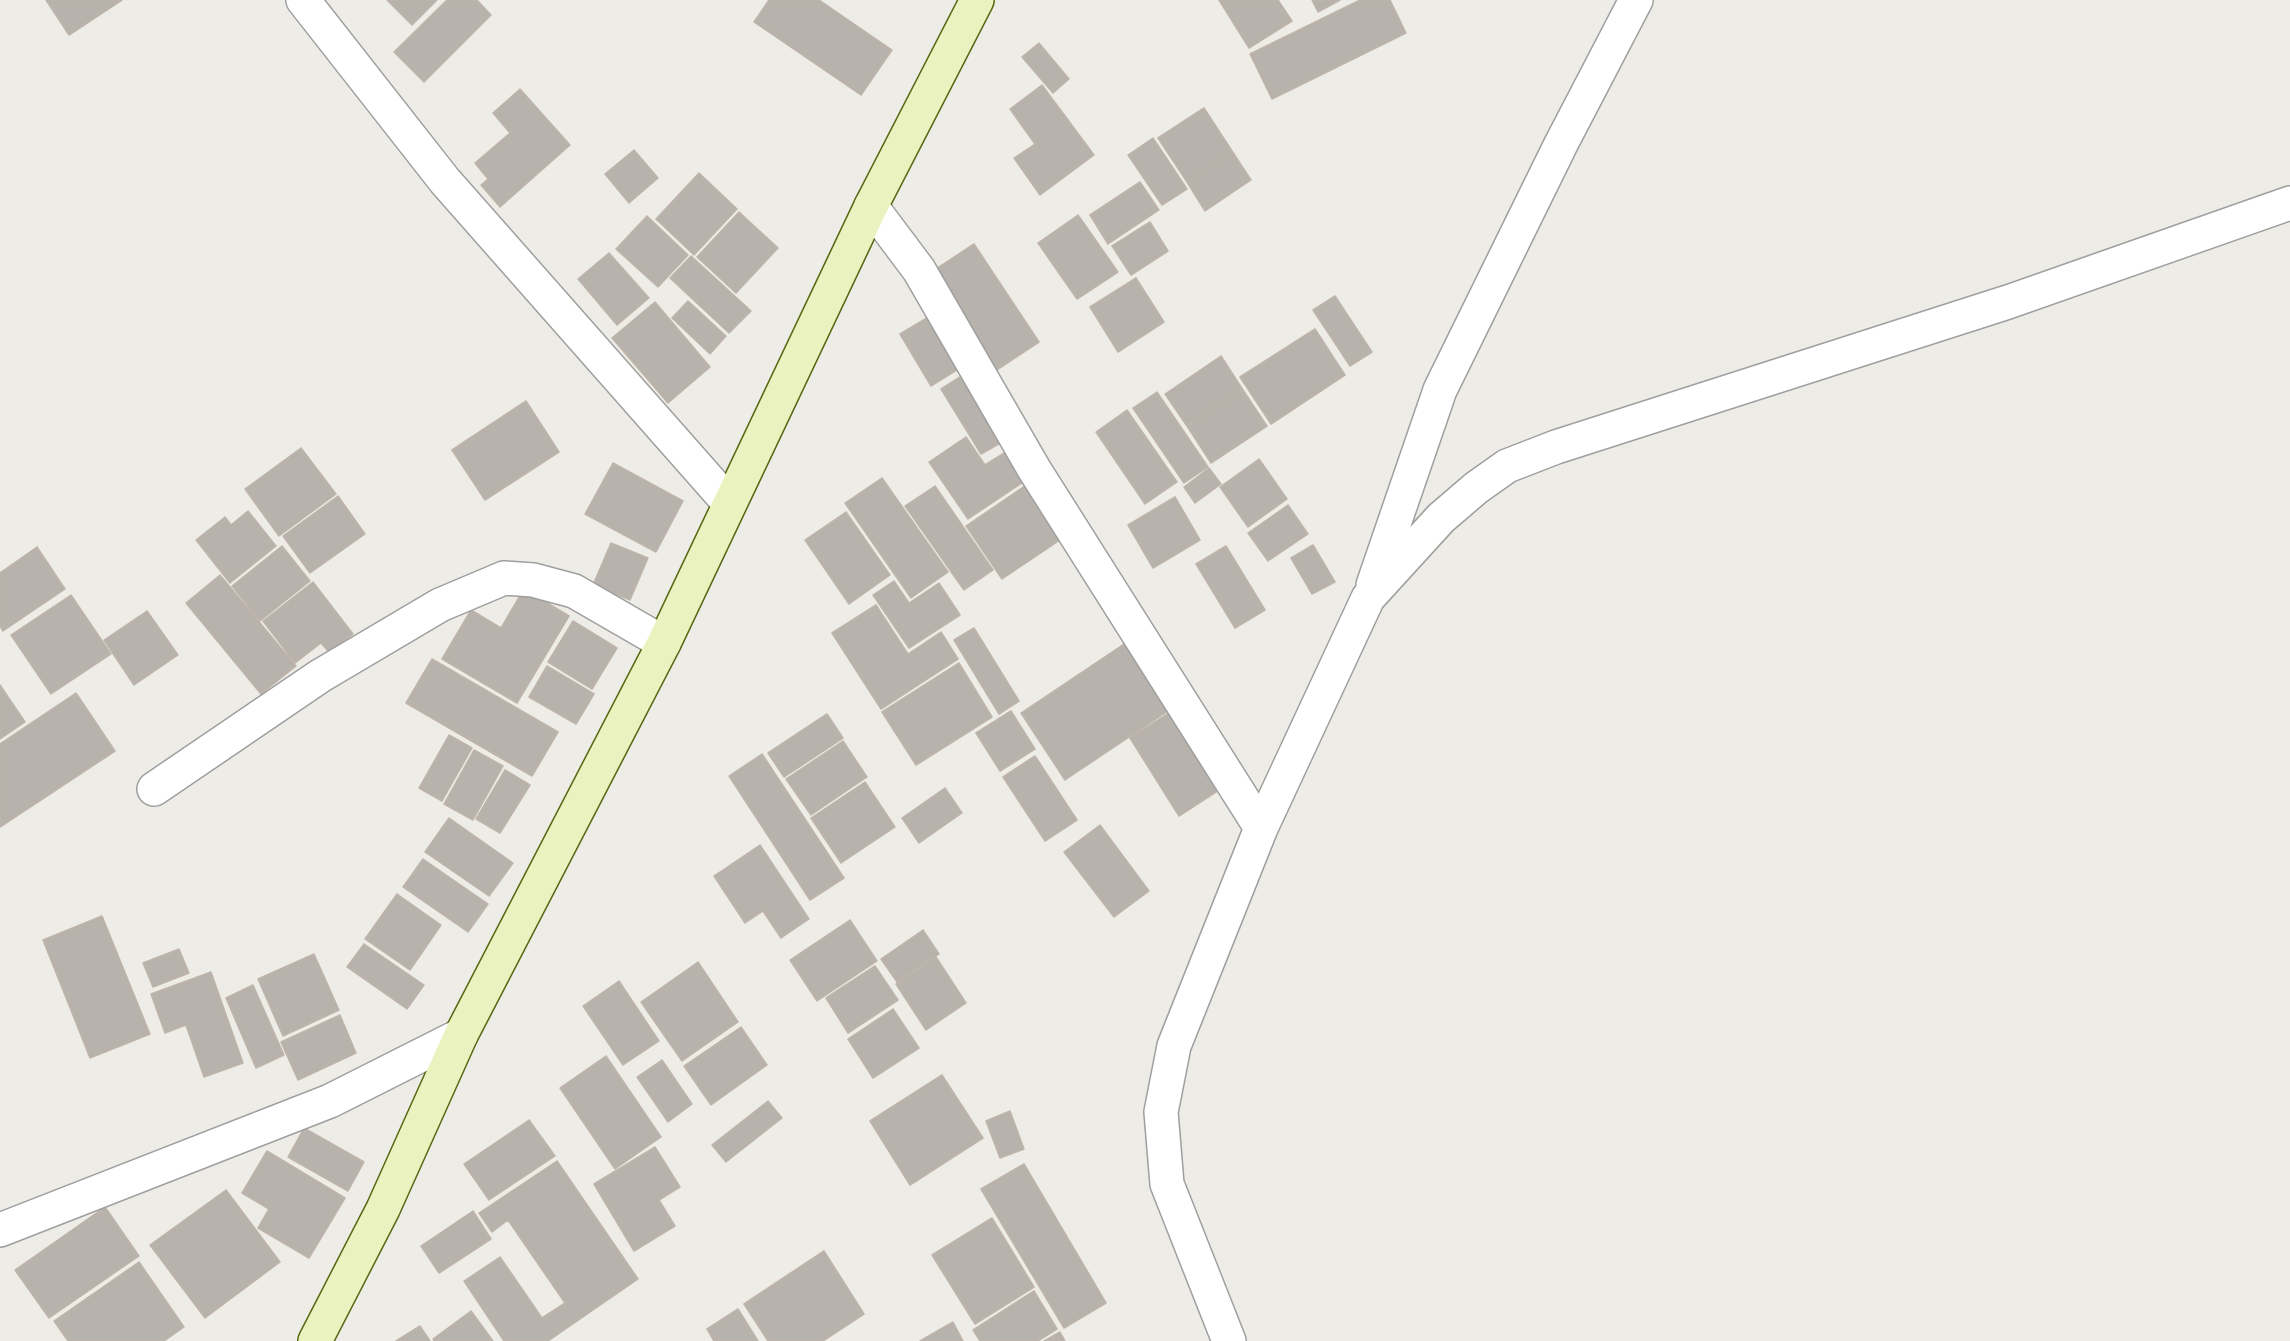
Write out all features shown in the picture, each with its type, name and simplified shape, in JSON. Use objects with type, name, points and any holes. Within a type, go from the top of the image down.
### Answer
[{"type":"main road","points":[[315,1341],[383,1209],[461,1035],[664,643],[871,206],[977,0]]},
{"type":"street","points":[[303,0],[445,181],[729,503]]},
{"type":"street","points":[[1229,1341],[1167,1184],[1161,1112],[1174,1046],[1261,828],[1368,598],[1440,390],[1561,144],[1636,0]]},
{"type":"street","points":[[1368,598],[1441,518],[1476,488],[1508,466],[1556,447],[2008,302],[2290,203]]},
{"type":"street","points":[[871,206],[919,270],[1034,469],[1261,828]]},
{"type":"street","points":[[154,789],[320,676],[440,605],[504,578],[533,580],[574,591],[664,643]]},
{"type":"street","points":[[0,1230],[330,1101],[461,1035]]},
{"type":"building","points":[[46,0],[122,0],[69,35]]},
{"type":"building","points":[[387,0],[437,0],[412,25]]},
{"type":"building","points":[[447,0],[477,0],[491,15],[424,82],[394,52]]},
{"type":"building","points":[[769,0],[819,0],[892,50],[861,95],[754,22]]},
{"type":"building","points":[[1219,0],[1278,0],[1292,21],[1249,48]]},
{"type":"building","points":[[1312,0],[1340,0],[1318,12]]},
{"type":"building","points":[[1360,0],[1390,0],[1406,33],[1272,99],[1250,54]]},
{"type":"building","points":[[1039,43],[1069,79],[1053,93],[1022,57]]},
{"type":"building","points":[[1042,85],[1094,155],[1040,195],[1014,158],[1035,144],[1010,109]]},
{"type":"building","points":[[520,89],[570,145],[500,207],[481,185],[488,179],[475,163],[510,133],[493,113]]},
{"type":"building","points":[[1204,108],[1232,151],[1187,182],[1158,138]]},
{"type":"building","points":[[1153,138],[1187,189],[1162,205],[1128,155]]},
{"type":"building","points":[[634,150],[658,178],[629,203],[605,174]]},
{"type":"building","points":[[1232,151],[1251,180],[1205,211],[1187,182]]},
{"type":"building","points":[[699,173],[737,209],[694,255],[656,219]]},
{"type":"building","points":[[1140,182],[1159,210],[1108,244],[1090,215]]},
{"type":"building","points":[[739,212],[778,248],[736,293],[697,257]]},
{"type":"building","points":[[1078,215],[1118,272],[1077,299],[1038,243]]},
{"type":"building","points":[[647,216],[688,255],[658,287],[616,249]]},
{"type":"building","points":[[1150,222],[1168,251],[1131,275],[1112,246]]},
{"type":"building","points":[[974,244],[1039,342],[992,373],[927,275]]},
{"type":"building","points":[[609,253],[649,298],[617,325],[578,279]]},
{"type":"building","points":[[691,256],[751,311],[729,333],[670,278]]},
{"type":"building","points":[[1136,278],[1164,322],[1118,352],[1090,307]]},
{"type":"building","points":[[1335,296],[1372,352],[1350,366],[1313,310]]},
{"type":"building","points":[[688,301],[726,336],[710,354],[672,318]]},
{"type":"building","points":[[655,302],[710,367],[668,403],[612,338]]},
{"type":"building","points":[[937,312],[968,363],[931,386],[900,334]]},
{"type":"building","points":[[1315,329],[1345,375],[1271,424],[1240,377]]},
{"type":"building","points":[[1221,356],[1243,390],[1187,426],[1165,394]]},
{"type":"building","points":[[971,370],[1011,437],[981,454],[941,389]]},
{"type":"building","points":[[1243,390],[1267,426],[1211,463],[1187,426]]},
{"type":"building","points":[[1157,392],[1208,467],[1184,483],[1133,408]]},
{"type":"building","points":[[526,401],[559,452],[485,500],[452,450]]},
{"type":"building","points":[[1127,410],[1177,482],[1145,504],[1096,432]]},
{"type":"building","points":[[966,437],[985,465],[1009,450],[1028,479],[968,519],[929,462]]},
{"type":"building","points":[[301,448],[336,494],[279,536],[245,489]]},
{"type":"building","points":[[1259,459],[1287,499],[1248,527],[1220,487]]},
{"type":"building","points":[[613,463],[683,501],[656,552],[585,514]]},
{"type":"building","points":[[1209,468],[1221,484],[1195,503],[1184,487]]},
{"type":"building","points":[[882,478],[948,572],[911,598],[845,503]]},
{"type":"building","points":[[1032,481],[1069,534],[1002,579],[966,526]]},
{"type":"building","points":[[935,486],[993,570],[964,590],[905,506]]},
{"type":"building","points":[[338,496],[365,534],[310,573],[283,536]]},
{"type":"building","points":[[1175,497],[1200,540],[1153,568],[1128,525]]},
{"type":"building","points":[[1288,505],[1308,534],[1268,561],[1248,533]]},
{"type":"building","points":[[248,511],[276,546],[230,583],[196,540],[225,517],[231,525]]},
{"type":"building","points":[[846,512],[890,575],[849,604],[805,540]]},
{"type":"building","points":[[611,543],[648,558],[630,600],[593,585]]},
{"type":"building","points":[[1313,545],[1335,582],[1312,594],[1291,558]]},
{"type":"building","points":[[282,546],[310,581],[260,621],[232,586]]},
{"type":"building","points":[[1226,546],[1265,610],[1235,628],[1196,564]]},
{"type":"building","points":[[37,547],[65,589],[3,631],[0,626],[0,573]]},
{"type":"building","points":[[220,575],[296,666],[261,694],[186,603]]},
{"type":"building","points":[[894,581],[909,603],[939,583],[960,615],[909,648],[873,595]]},
{"type":"building","points":[[313,582],[353,634],[329,652],[321,643],[295,663],[263,621]]},
{"type":"building","points":[[524,589],[569,616],[517,703],[442,659],[471,610],[501,628]]},
{"type":"building","points":[[71,595],[111,654],[51,694],[11,635]]},
{"type":"building","points":[[876,605],[908,654],[941,632],[958,659],[881,709],[832,633]]},
{"type":"building","points":[[147,611],[178,655],[134,685],[104,640]]},
{"type":"building","points":[[573,621],[617,648],[592,689],[548,662]]},
{"type":"building","points":[[974,628],[1019,701],[999,714],[954,640]]},
{"type":"building","points":[[1127,642],[1171,709],[1065,780],[1021,713]]},
{"type":"building","points":[[432,659],[558,732],[532,776],[406,703]]},
{"type":"building","points":[[959,663],[992,717],[916,765],[882,712]]},
{"type":"building","points":[[547,666],[594,694],[576,724],[529,697]]},
{"type":"building","points":[[0,685],[25,722],[0,739]]},
{"type":"building","points":[[76,693],[115,751],[0,827],[0,744]]},
{"type":"building","points":[[1011,711],[1035,749],[1000,771],[976,733]]},
{"type":"building","points":[[1169,713],[1219,790],[1179,816],[1130,738]]},
{"type":"building","points":[[827,714],[843,738],[784,777],[768,753]]},
{"type":"building","points":[[449,735],[472,748],[442,801],[419,788]]},
{"type":"building","points":[[843,741],[867,777],[811,815],[786,779]]},
{"type":"building","points":[[474,750],[503,766],[473,820],[444,804]]},
{"type":"building","points":[[762,754],[844,878],[810,900],[729,776]]},
{"type":"building","points":[[1035,756],[1077,820],[1045,841],[1003,777]]},
{"type":"building","points":[[505,770],[530,785],[500,833],[476,819]]},
{"type":"building","points":[[865,782],[895,827],[841,863],[811,818]]},
{"type":"building","points":[[945,788],[962,813],[919,843],[902,818]]},
{"type":"building","points":[[449,818],[513,863],[489,896],[425,852]]},
{"type":"building","points":[[1100,825],[1149,891],[1114,917],[1064,852]]},
{"type":"building","points":[[760,845],[809,919],[781,938],[763,911],[745,923],[714,876]]},
{"type":"building","points":[[423,859],[488,904],[468,932],[403,887]]},
{"type":"building","points":[[397,894],[441,925],[410,970],[365,939]]},
{"type":"building","points":[[102,916],[150,1034],[90,1058],[43,940]]},
{"type":"building","points":[[850,920],[877,961],[817,1001],[790,960]]},
{"type":"building","points":[[923,930],[939,954],[897,982],[881,959]]},
{"type":"building","points":[[364,944],[424,985],[407,1009],[347,967]]},
{"type":"building","points":[[179,949],[189,973],[153,987],[143,963]]},
{"type":"building","points":[[314,954],[339,1010],[283,1036],[258,979]]},
{"type":"building","points":[[936,957],[966,1003],[926,1030],[896,984]]},
{"type":"building","points":[[698,962],[738,1022],[682,1061],[641,1002]]},
{"type":"building","points":[[875,966],[898,1000],[848,1033],[826,998]]},
{"type":"building","points":[[211,972],[243,1063],[204,1077],[186,1025],[165,1033],[151,994]]},
{"type":"building","points":[[619,981],[659,1041],[623,1065],[583,1006]]},
{"type":"building","points":[[253,985],[284,1055],[256,1068],[226,998]]},
{"type":"building","points":[[893,1009],[919,1048],[873,1078],[848,1039]]},
{"type":"building","points":[[340,1015],[356,1053],[298,1080],[281,1042]]},
{"type":"building","points":[[741,1027],[767,1065],[711,1105],[684,1066]]},
{"type":"building","points":[[606,1056],[661,1137],[615,1169],[560,1088]]},
{"type":"building","points":[[662,1060],[692,1104],[668,1122],[637,1077]]},
{"type":"building","points":[[942,1075],[983,1138],[910,1185],[870,1121]]},
{"type":"building","points":[[768,1101],[782,1118],[726,1162],[712,1145]]},
{"type":"building","points":[[1010,1111],[1024,1149],[1000,1158],[986,1121]]},
{"type":"building","points":[[529,1120],[555,1156],[489,1200],[464,1164]]},
{"type":"building","points":[[304,1128],[364,1162],[348,1191],[288,1157]]},
{"type":"building","points":[[655,1147],[680,1187],[659,1200],[675,1226],[634,1251],[594,1184]]},
{"type":"building","points":[[267,1151],[345,1198],[309,1258],[258,1228],[269,1209],[242,1193]]},
{"type":"building","points":[[557,1161],[638,1279],[548,1341],[504,1341],[464,1281],[500,1257],[542,1318],[565,1303],[508,1220],[492,1232],[479,1213]]},
{"type":"building","points":[[1024,1164],[1106,1303],[1064,1328],[981,1189]]},
{"type":"building","points":[[226,1190],[280,1262],[205,1318],[150,1245]]},
{"type":"building","points":[[105,1207],[139,1256],[49,1318],[15,1270]]},
{"type":"building","points":[[473,1211],[491,1239],[439,1273],[421,1246]]},
{"type":"building","points":[[992,1218],[1034,1287],[975,1324],[932,1255]]},
{"type":"building","points":[[824,1251],[864,1314],[823,1341],[768,1341],[744,1304]]},
{"type":"building","points":[[139,1262],[184,1327],[164,1341],[68,1341],[54,1321]]},
{"type":"building","points":[[1034,1291],[1057,1329],[1038,1341],[980,1341],[973,1330]]},
{"type":"building","points":[[738,1309],[758,1341],[714,1341],[707,1329]]},
{"type":"building","points":[[471,1311],[493,1341],[434,1341],[433,1339]]},
{"type":"building","points":[[953,1322],[963,1341],[920,1341]]},
{"type":"building","points":[[420,1326],[430,1341],[396,1341]]},
{"type":"building","points":[[1060,1332],[1065,1341],[1044,1341]]}]
